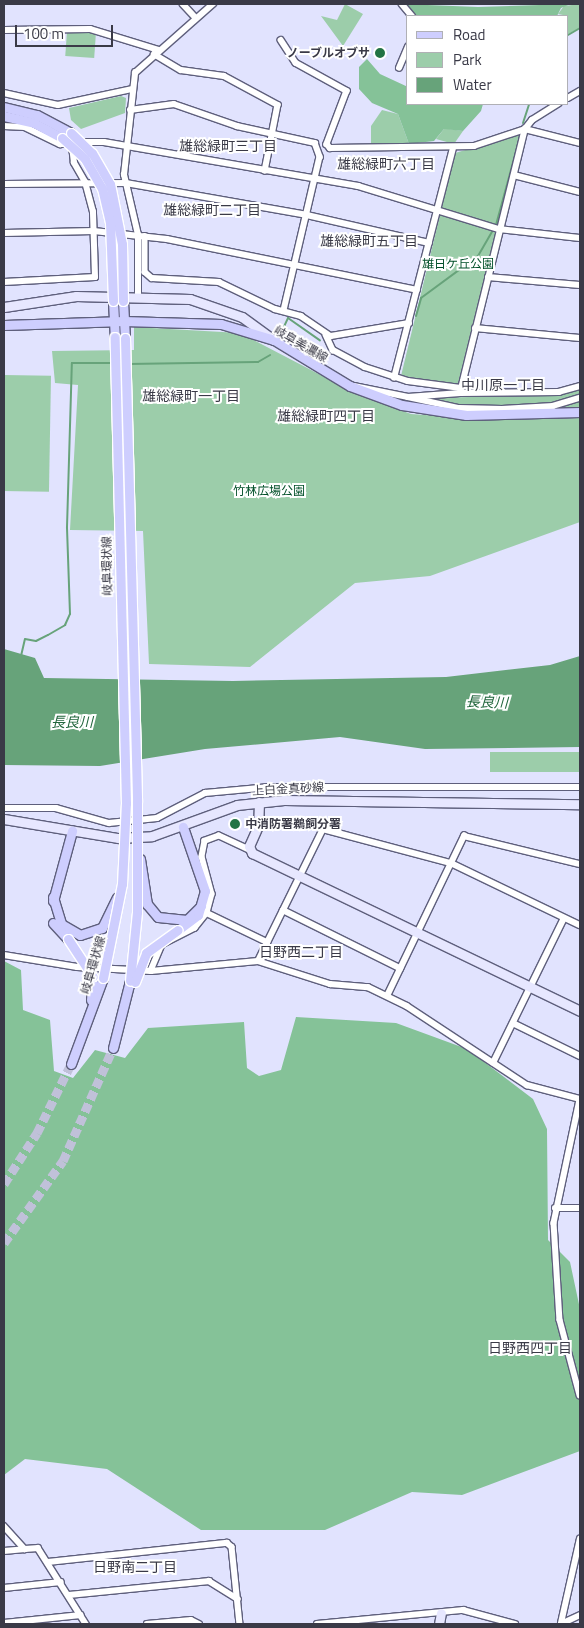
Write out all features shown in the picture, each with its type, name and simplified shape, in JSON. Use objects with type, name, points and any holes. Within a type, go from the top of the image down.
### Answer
[{"type":"main road","name":"岐阜環状線","points":[[4,107],[36,115],[71,133],[92,153],[110,184],[122,244],[124,321],[120,338],[126,803],[122,884],[103,978],[71,1064]]},
{"type":"main road","name":"岐阜環状線","points":[[4,116],[34,123],[62,138],[85,159],[102,188],[110,222],[114,321],[120,338],[137,843],[132,981],[113,1048]]},
{"type":"main road","name":"岐阜美濃線","points":[[4,325],[114,321],[221,324],[274,340],[350,386],[402,405],[434,412],[500,416],[580,412]]},
{"type":"main road","points":[[132,981],[146,953],[177,926],[204,910],[204,884],[183,827]]},
{"type":"main road","points":[[72,831],[50,913],[69,936],[92,977],[76,1053]]},
{"type":"main road","points":[[137,843],[148,904],[158,917],[177,926]]},
{"type":"main road","points":[[69,936],[80,935],[102,928],[122,884]]},
{"type":"street","points":[[183,4],[196,18]]},
{"type":"street","points":[[138,296],[138,236],[126,183],[126,146],[132,88],[138,66],[213,4]]},
{"type":"street","points":[[402,4],[411,15]]},
{"type":"street","points":[[4,30],[90,30],[157,52],[181,70],[224,76],[278,105],[265,171]]},
{"type":"street","points":[[281,40],[296,63],[347,92],[327,146],[454,148],[526,130],[580,143]]},
{"type":"street","points":[[399,68],[406,52]]},
{"type":"street","points":[[4,93],[58,105],[132,88]]},
{"type":"street","points":[[570,96],[580,91]]},
{"type":"street","points":[[570,96],[580,97]]},
{"type":"street","points":[[130,110],[174,104],[273,134],[315,143],[320,157],[284,311]]},
{"type":"street","points":[[460,390],[526,130],[532,120],[556,105]]},
{"type":"street","points":[[4,126],[25,127],[60,144],[126,146],[314,181],[358,186],[500,229],[580,238]]},
{"type":"street","points":[[4,282],[95,277],[94,232],[85,182],[74,163],[72,144]]},
{"type":"street","points":[[394,378],[454,148]]},
{"type":"street","points":[[514,175],[580,192]]},
{"type":"street","points":[[4,184],[126,183],[307,215],[429,243]]},
{"type":"street","points":[[4,233],[94,232],[145,236],[295,262],[417,290]]},
{"type":"street","points":[[145,236],[145,272],[152,278],[219,282],[284,311],[301,316],[326,335],[409,323]]},
{"type":"street","points":[[488,277],[580,285]]},
{"type":"street","points":[[4,307],[44,299],[138,296],[211,304],[242,316],[274,340]]},
{"type":"street","points":[[475,328],[580,338]]},
{"type":"street","points":[[326,335],[327,345],[340,355],[394,378],[460,390]]},
{"type":"street","points":[[350,386],[366,385],[408,397],[459,408],[502,409],[553,406],[580,398]]},
{"type":"street","points":[[408,397],[460,390],[559,392],[580,386]]},
{"type":"street","points":[[4,808],[56,808],[109,824],[157,818],[205,793],[270,787],[580,787]]},
{"type":"street","name":"上白金真砂線","points":[[4,819],[118,838],[152,836],[183,827],[218,811],[259,802],[468,800],[580,804]]},
{"type":"street","points":[[249,850],[258,826],[259,802]]},
{"type":"street","points":[[258,960],[323,829],[451,863],[580,925]]},
{"type":"street","points":[[151,971],[162,945],[194,928],[204,910],[212,894],[202,857],[205,841],[219,836],[580,1010]]},
{"type":"street","points":[[387,996],[464,836],[580,864]]},
{"type":"street","points":[[204,910],[267,942]]},
{"type":"street","points":[[283,910],[400,968]]},
{"type":"street","points":[[493,1063],[564,918]]},
{"type":"street","points":[[4,955],[77,967],[151,971],[258,960],[330,984],[368,987],[387,996],[527,1085],[580,1100],[555,1208],[560,1320],[580,1395]]},
{"type":"street","points":[[512,1023],[580,1056]]},
{"type":"street","points":[[555,1208],[580,1208]]},
{"type":"street","points":[[4,1526],[25,1549]]},
{"type":"street","points":[[561,1624],[580,1539]]},
{"type":"street","points":[[48,1562],[227,1543],[232,1547],[240,1624]]},
{"type":"street","points":[[4,1551],[38,1548],[70,1595],[86,1624]]},
{"type":"street","points":[[70,1595],[209,1581],[238,1599]]},
{"type":"street","points":[[4,1588],[61,1582]]},
{"type":"street","points":[[317,1624],[476,1610],[515,1624]]},
{"type":"street","points":[[439,1624],[441,1612]]},
{"type":"street","points":[[4,1623],[81,1615]]},
{"type":"street","points":[[561,1624],[580,1615]]},
{"type":"street","points":[[147,1624],[191,1620],[199,1624]]},
{"type":"green space","points":[[345,4],[363,14],[343,46],[321,16],[337,20]]},
{"type":"green space","points":[[580,4],[580,28],[569,34],[569,15],[558,14],[564,6]]},
{"type":"green space","points":[[67,31],[96,33],[94,58],[65,56]]},
{"type":"green space","points":[[121,96],[126,98],[125,113],[81,129],[71,120],[69,108]]},
{"type":"green space","points":[[382,110],[398,114],[409,144],[371,146],[371,126]]},
{"type":"green space","points":[[444,129],[463,131],[454,144],[436,139]]},
{"type":"green space","name":"雄日ケ丘公園","points":[[520,134],[458,384],[401,376],[455,153]]},
{"type":"green space","name":"竹林広場公園","points":[[134,327],[240,333],[357,394],[411,414],[496,420],[580,418],[580,522],[430,576],[355,583],[250,667],[149,664],[143,531],[70,530],[78,385],[55,383],[52,351],[134,350]]},
{"type":"green space","points":[[4,375],[51,376],[49,492],[4,491]]},
{"type":"green space","points":[[580,389],[580,408],[448,410],[428,398],[548,395]]},
{"type":"green space","points":[[490,752],[580,752],[580,772],[490,772]]},
{"type":"shaded area","points":[[402,4],[478,7],[571,4],[561,8],[558,15],[414,15]]},
{"type":"shaded area","points":[[367,59],[380,74],[406,86],[406,105],[483,105],[481,111],[463,131],[444,129],[434,141],[409,144],[398,114],[372,103],[359,89],[359,67]]},
{"type":"shaded area","points":[[4,961],[21,970],[23,1010],[50,1020],[54,1071],[73,1078],[95,1050],[125,1058],[148,1028],[244,1022],[247,1068],[259,1076],[281,1070],[296,1017],[396,1023],[467,1049],[533,1099],[547,1129],[548,1240],[570,1262],[580,1309],[580,1451],[462,1495],[412,1492],[325,1530],[201,1530],[107,1469],[25,1459],[4,1475]]},
{"type":"water","name":"長良川","points":[[4,649],[35,658],[44,678],[233,681],[446,677],[550,665],[580,656],[580,747],[425,749],[340,737],[205,749],[100,766],[4,765]]},
{"type":"waterway","points":[[569,34],[580,28]]},
{"type":"waterway","points":[[523,123],[529,105]]},
{"type":"waterway","points":[[496,225],[521,133]]},
{"type":"waterway","points":[[416,316],[421,298],[478,256],[492,232]]},
{"type":"waterway","points":[[281,333],[288,318],[320,340]]},
{"type":"waterway","points":[[337,338],[404,326]]},
{"type":"waterway","points":[[128,364],[258,362],[270,355]]},
{"type":"waterway","points":[[21,656],[25,639],[36,641],[48,635],[65,625],[70,614],[67,527],[72,363],[113,363]]},
{"type":"tunnel","points":[[4,1243],[63,1161],[113,1048]]},
{"type":"tunnel","points":[[4,1184],[37,1133],[71,1064]]},
{"type":"place","name":"ノーブルオブサ","points":[[380,53]]},
{"type":"place","name":"中消防署鵜飼分署","points":[[235,824]]},
{"type":"district","name":"雄総緑町三丁目","points":[[228,146]]},
{"type":"district","name":"雄総緑町六丁目","points":[[386,164]]},
{"type":"district","name":"雄総緑町二丁目","points":[[212,210]]},
{"type":"district","name":"雄総緑町五丁目","points":[[369,241]]},
{"type":"district","name":"中川原一丁目","points":[[503,385]]},
{"type":"district","name":"雄総緑町一丁目","points":[[191,396]]},
{"type":"district","name":"雄総緑町四丁目","points":[[326,416]]},
{"type":"district","name":"日野西二丁目","points":[[301,952]]},
{"type":"district","name":"日野西四丁目","points":[[530,1348]]},
{"type":"district","name":"日野南二丁目","points":[[135,1567]]}]
